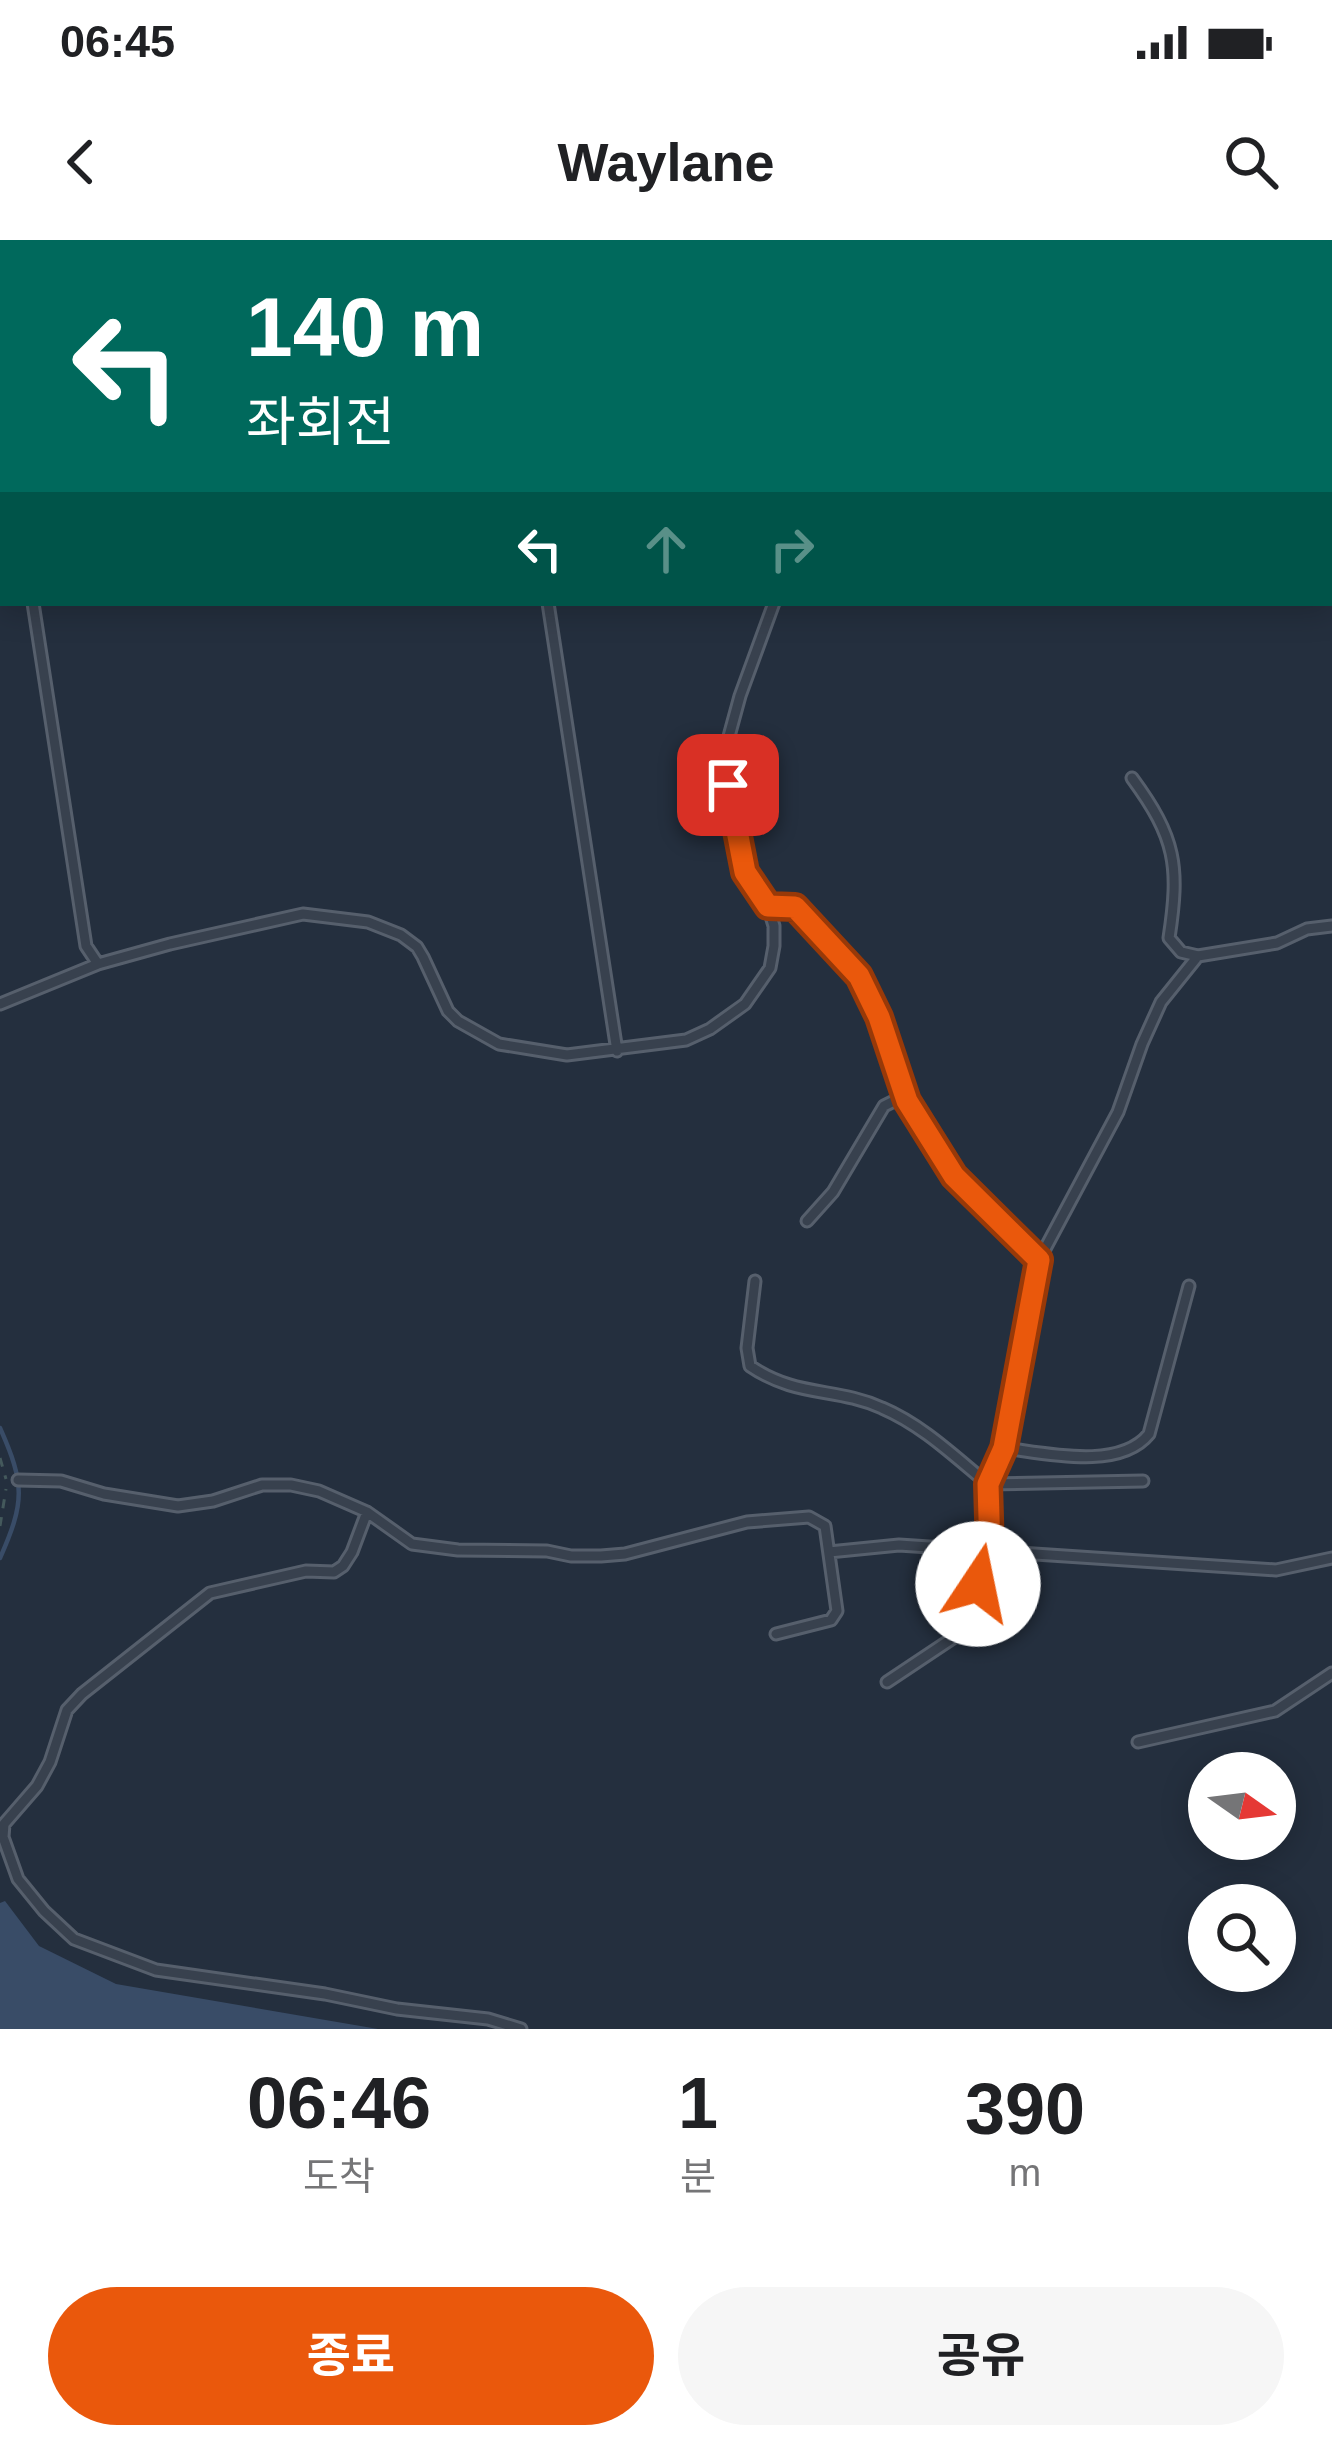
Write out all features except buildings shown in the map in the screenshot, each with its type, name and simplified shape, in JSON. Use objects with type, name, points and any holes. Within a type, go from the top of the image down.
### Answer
[{"type":"lane","points":[[33,606],[86,946],[98,964]]},
{"type":"lane","points":[[548,606],[617,1051]]},
{"type":"lane","points":[[0,1004],[98,964],[303,914],[346,918],[401,935],[416,947],[448,1011],[499,1044],[567,1055],[686,1040],[710,1029],[745,1004],[770,968],[774,926],[768,906],[745,872],[728,785],[728,740],[773,606]]},
{"type":"lane","points":[[1132,778],[1156,811],[1170,846],[1176,892],[1169,938],[1181,952],[1198,956],[1277,943],[1307,929],[1332,926]]},
{"type":"lane","points":[[768,906],[795,907],[859,976],[879,1017],[907,1101],[954,1176],[1039,1260]]},
{"type":"lane","points":[[887,1682],[956,1636],[990,1551],[988,1484],[1004,1448],[1039,1260],[1118,1112],[1161,1002],[1198,956]]},
{"type":"lane","points":[[807,1221],[833,1192],[884,1106],[907,1101]]},
{"type":"lane","points":[[755,1281],[747,1348],[750,1366],[769,1379],[879,1406],[921,1429],[988,1484],[1142,1481]]},
{"type":"lane","points":[[1004,1448],[1073,1457],[1120,1453],[1141,1444],[1149,1434],[1189,1286]]},
{"type":"lane","points":[[18,1480],[61,1481],[104,1494],[178,1506],[275,1483],[319,1491],[367,1512],[412,1544],[571,1556],[625,1554],[747,1522],[809,1517],[825,1526],[837,1611],[831,1620],[776,1634]]},
{"type":"lane","points":[[367,1512],[352,1552],[334,1572],[306,1570],[210,1593],[82,1694],[68,1710],[37,1786],[4,1824],[3,1837],[18,1879],[44,1911],[74,1939],[119,1957],[156,1970],[488,2019],[521,2029]]},
{"type":"lane","points":[[829,1552],[899,1546],[1276,1570],[1332,1558]]},
{"type":"lane","points":[[1138,1742],[1275,1712],[1332,1673]]},
{"type":"path","points":[[0,1458],[7,1482],[0,1526]]},
{"type":"water","points":[[5,1901],[39,1946],[116,1984],[378,2029],[0,2029],[0,1903]]},
{"type":"waterway","points":[[0,1428],[19,1493],[0,1558]]},
{"type":"route","points":[[728,785],[745,872],[768,906],[795,907],[859,976],[879,1017],[907,1101],[954,1176],[1039,1260],[1004,1448],[988,1484],[990,1551],[978,1584]]}]
